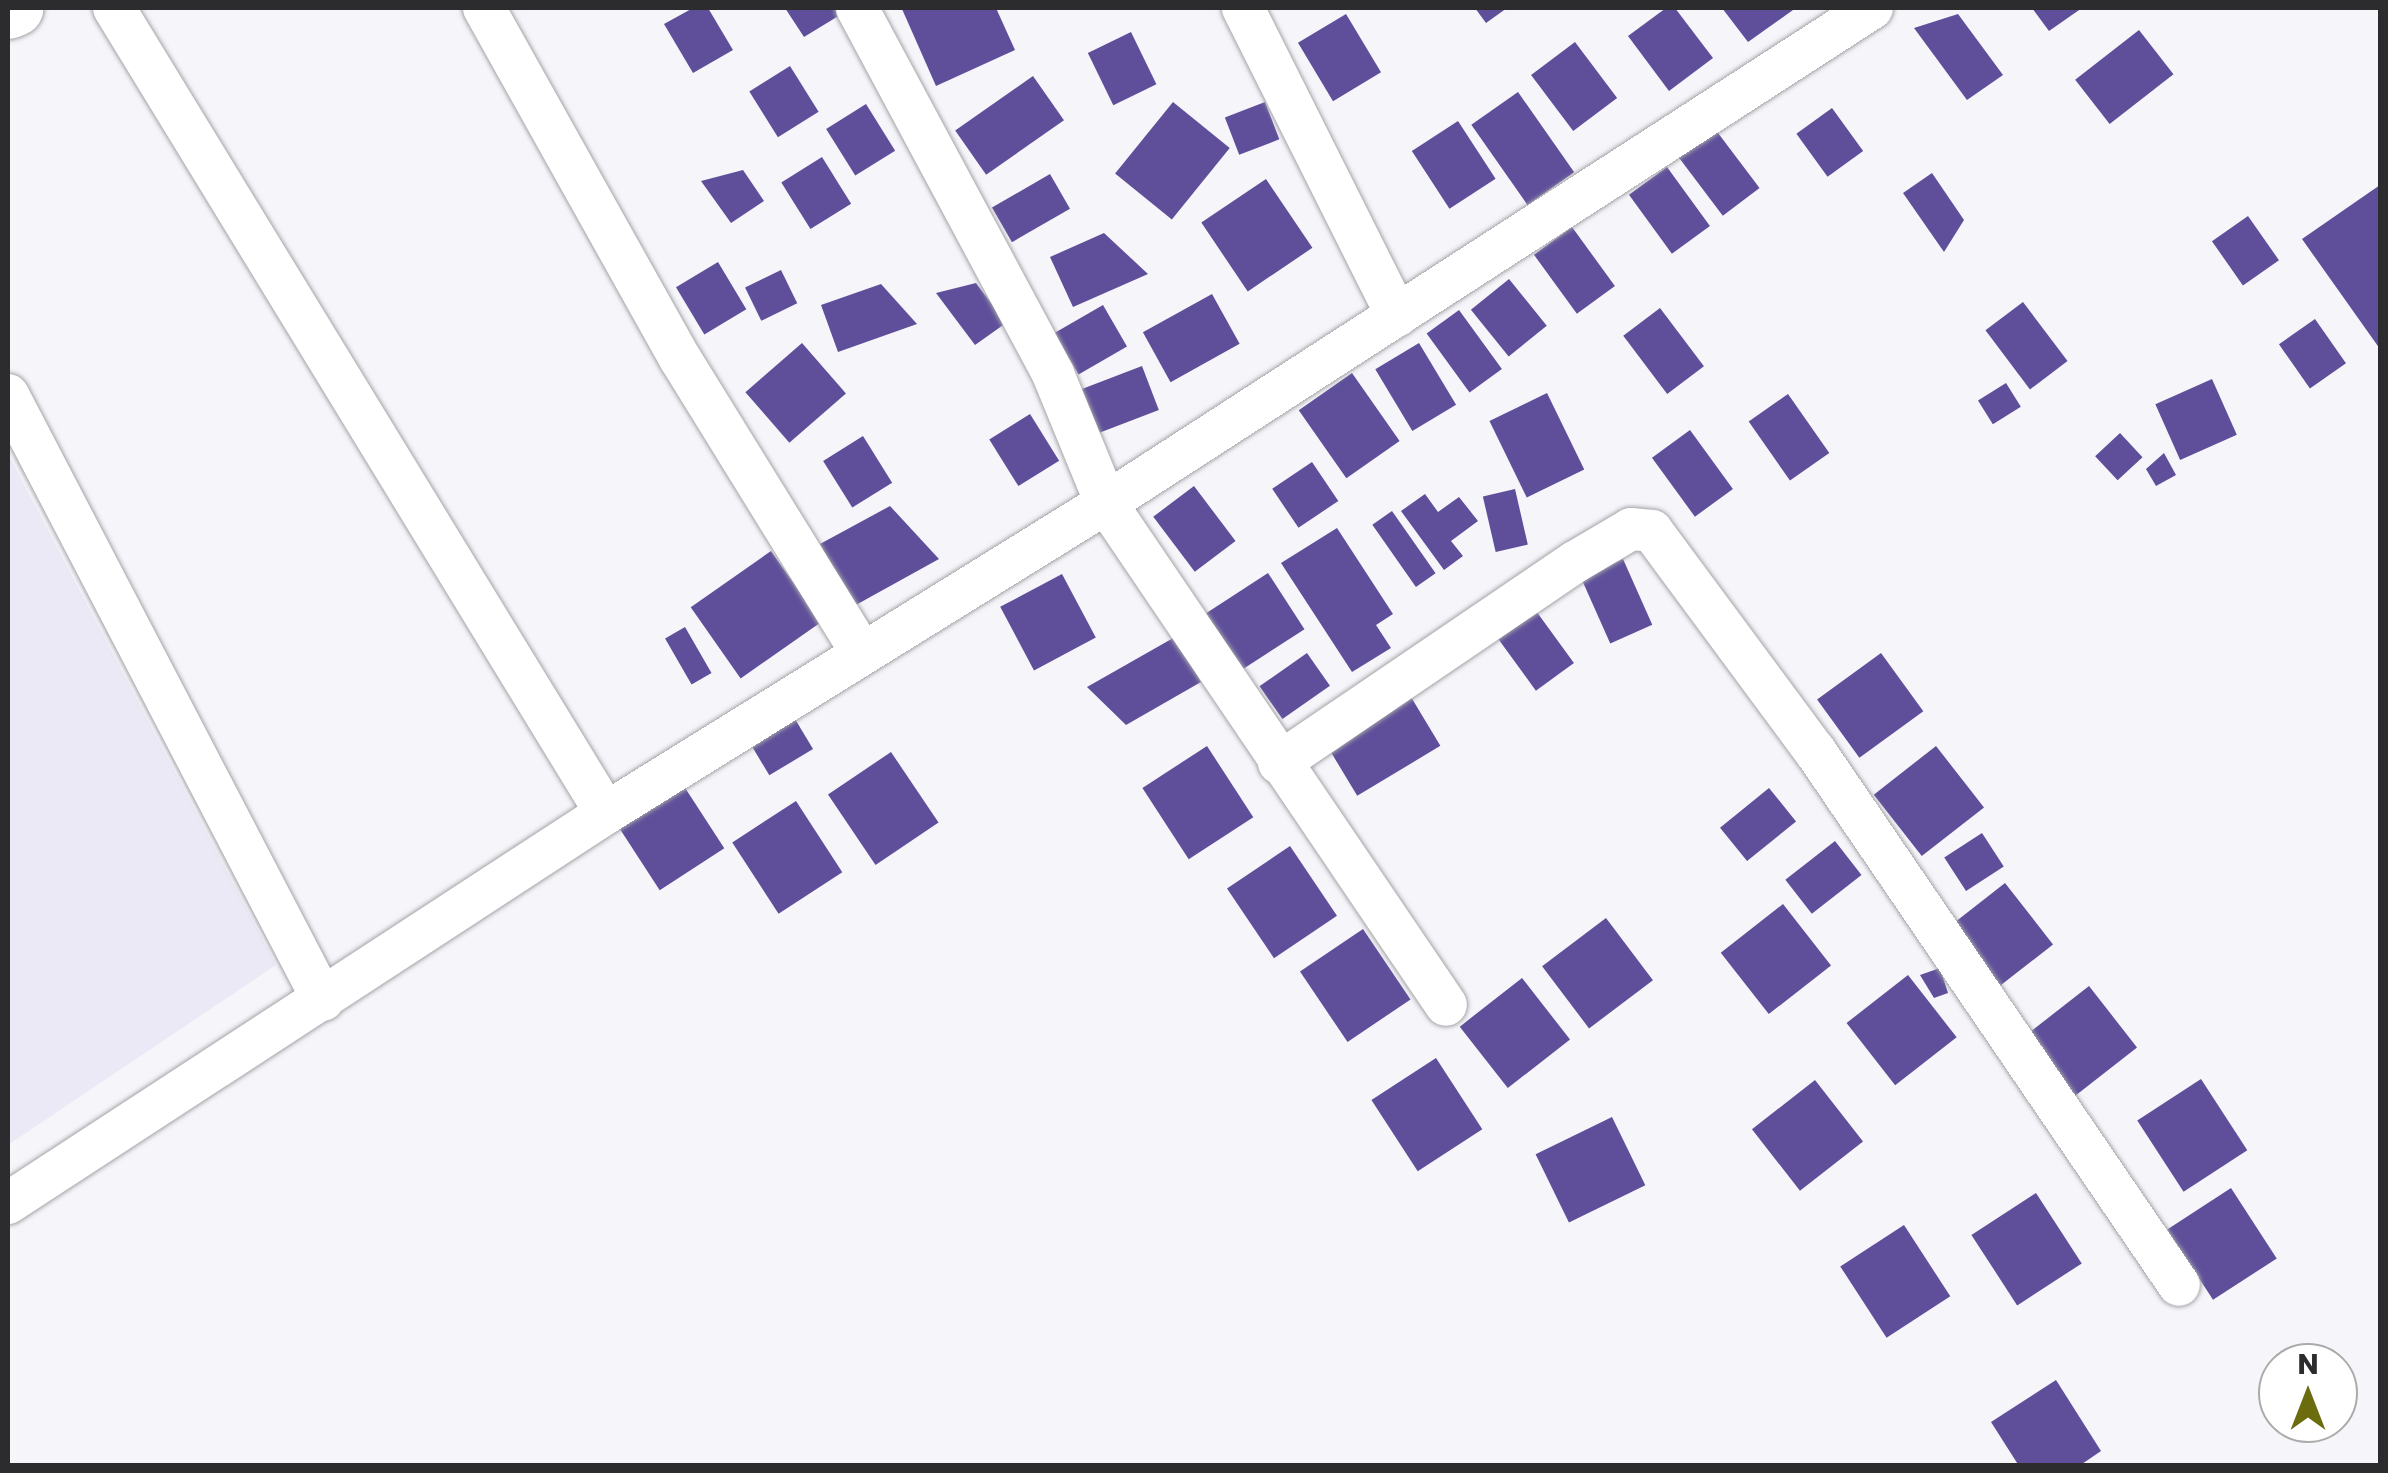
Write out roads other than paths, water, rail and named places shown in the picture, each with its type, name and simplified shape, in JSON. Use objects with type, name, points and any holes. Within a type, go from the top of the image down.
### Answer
[{"type":"highway","points":[[8,11],[15,8]]},
{"type":"street","points":[[114,8],[606,813]]},
{"type":"street","points":[[484,8],[681,360],[861,651]]},
{"type":"street","points":[[857,8],[1053,374],[1106,502],[1446,1005]]},
{"type":"street","points":[[8,1203],[606,813],[1106,502],[1872,8]]},
{"type":"street","points":[[1252,10],[1397,316]]},
{"type":"street","points":[[8,395],[323,1000]]},
{"type":"street","points":[[1280,763],[1576,562],[1632,529],[1652,530],[1815,751],[2179,1286]]}]
